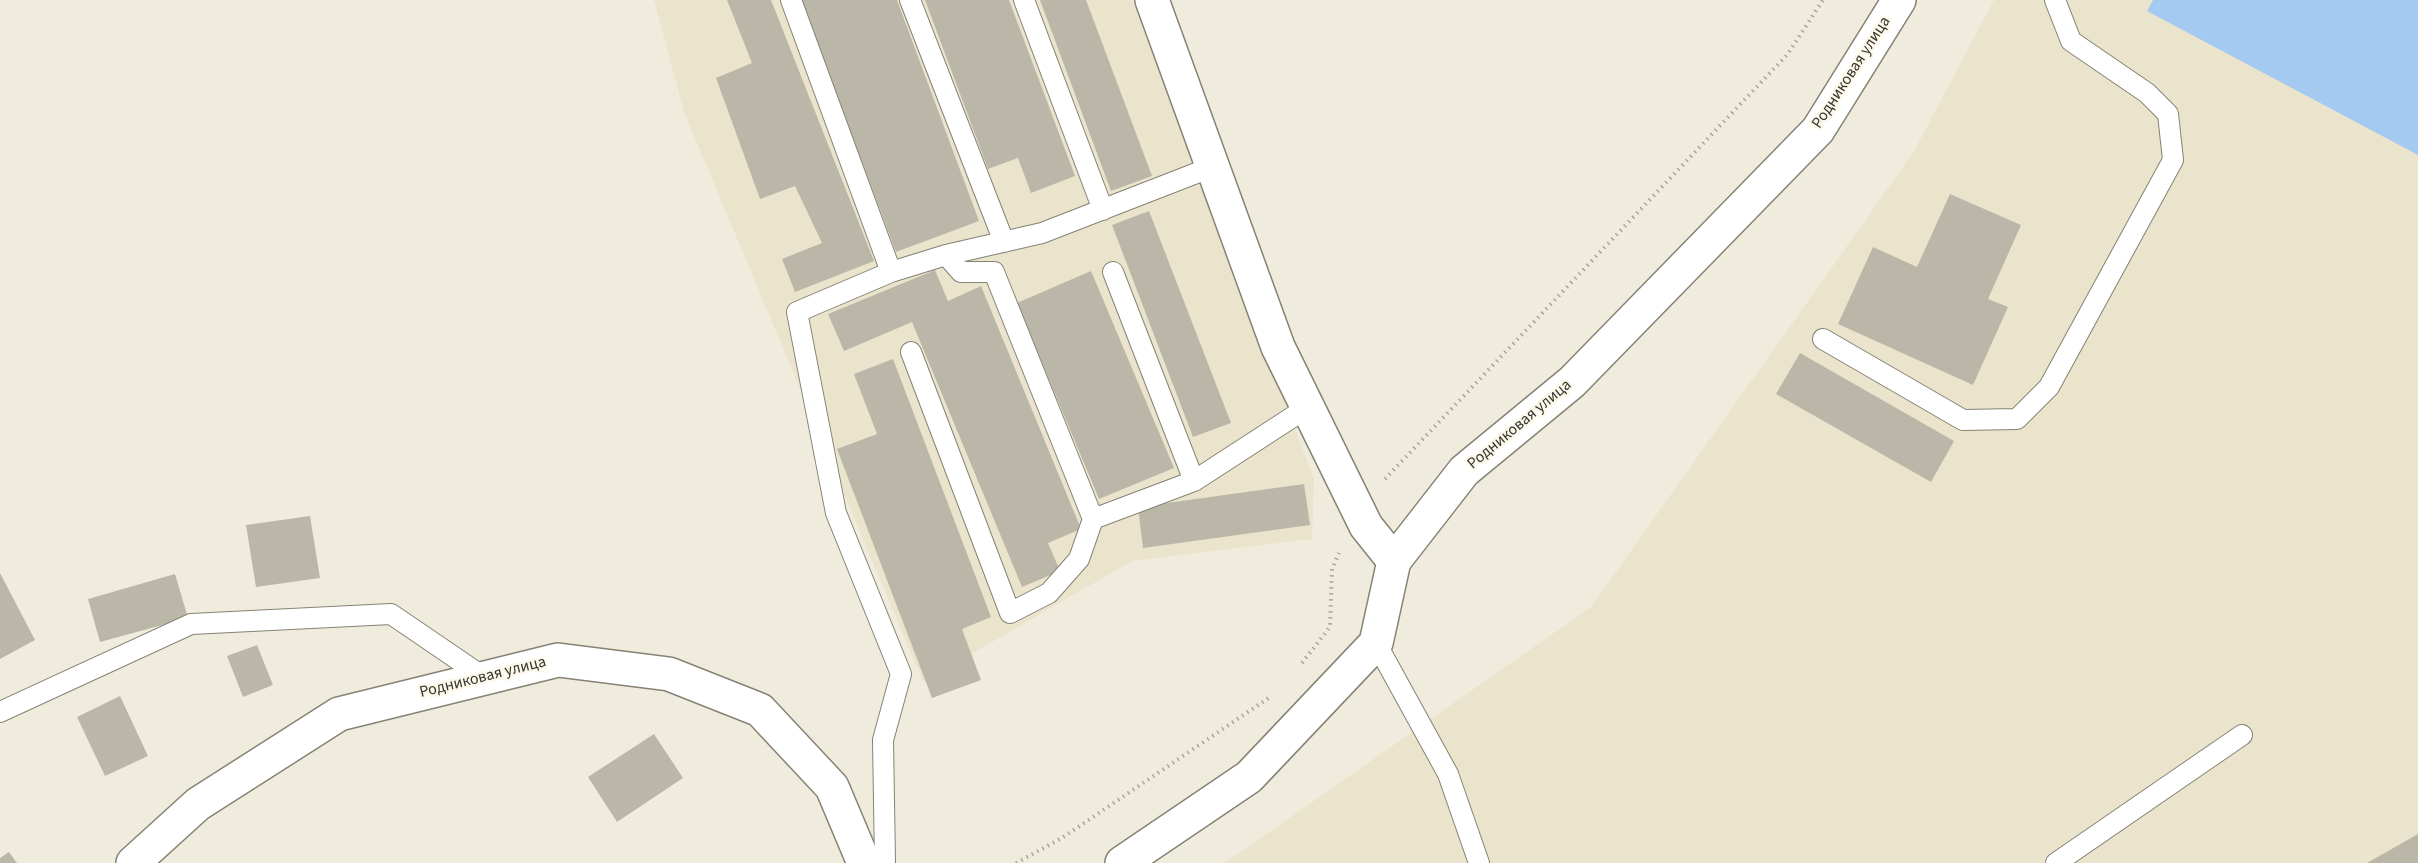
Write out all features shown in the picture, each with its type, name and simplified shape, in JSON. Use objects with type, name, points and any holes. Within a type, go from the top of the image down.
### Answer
[{"type":"street","points":[[1152,0],[1278,347],[1366,526],[1394,561]]},
{"type":"street","name":"Родниковая улица","points":[[1376,643],[1394,561],[1464,471],[1572,382],[1818,130],[1899,0]]},
{"type":"street","points":[[1122,863],[1249,777],[1376,643]]},
{"type":"street","name":"Родниковая улица","points":[[134,863],[198,804],[339,714],[558,660],[669,674],[760,710],[832,787],[864,863]]},
{"type":"lane","points":[[791,0],[891,272]]},
{"type":"lane","points":[[910,0],[1004,242]]},
{"type":"lane","points":[[1024,0],[1103,210]]},
{"type":"lane","points":[[1823,339],[1963,420],[2017,419],[2049,387],[2173,160],[2168,114],[2147,93],[2071,41],[2055,0]]},
{"type":"lane","points":[[885,863],[883,740],[901,674],[836,513],[797,312],[891,272],[946,255],[1042,234],[1212,166]]},
{"type":"lane","points":[[911,352],[1010,613],[1049,593],[1079,559],[1093,519],[994,272],[961,272],[946,255]]},
{"type":"lane","points":[[1113,272],[1194,481]]},
{"type":"lane","points":[[1093,519],[1194,481],[1308,407]]},
{"type":"lane","points":[[0,712],[191,624],[391,614],[485,678]]},
{"type":"lane","points":[[1376,643],[1448,774],[1479,863]]},
{"type":"lane","points":[[2056,863],[2242,735]]},
{"type":"shaded area","points":[[654,0],[1132,0],[1314,479],[1312,539],[1132,561],[923,682],[684,112]]},
{"type":"shaded area","points":[[1994,0],[2418,0],[2418,863],[1225,863],[1591,607],[1913,153]]},
{"type":"water","points":[[2153,0],[2418,0],[2418,155],[2147,11]]},
{"type":"building","points":[[727,0],[771,0],[874,261],[795,292],[782,259],[822,243],[795,186],[760,199],[716,78],[752,63]]},
{"type":"building","points":[[801,0],[897,0],[979,221],[896,252]]},
{"type":"building","points":[[925,0],[1009,0],[1075,176],[1031,193],[1018,158],[988,169]]},
{"type":"building","points":[[1040,0],[1086,0],[1152,176],[1111,191]]},
{"type":"building","points":[[1950,194],[2021,225],[1988,299],[2008,307],[1973,385],[1838,324],[1873,247],[1917,267]]},
{"type":"building","points":[[1149,211],[1231,423],[1193,437],[1112,225]]},
{"type":"building","points":[[935,270],[948,301],[981,286],[1081,529],[1048,543],[1060,571],[1022,587],[912,322],[844,351],[828,314]]},
{"type":"building","points":[[1091,271],[1174,468],[1099,499],[1017,303]]},
{"type":"building","points":[[1800,353],[1954,441],[1931,482],[1776,394]]},
{"type":"building","points":[[893,359],[991,617],[962,629],[981,680],[932,698],[837,449],[877,434],[854,374]]},
{"type":"building","points":[[1304,484],[1310,525],[1143,548],[1138,507]]},
{"type":"building","points":[[310,516],[320,578],[256,587],[246,525]]},
{"type":"building","points":[[0,573],[35,640],[0,659]]},
{"type":"building","points":[[175,574],[188,618],[100,642],[88,599]]},
{"type":"building","points":[[257,645],[273,685],[243,697],[227,656]]},
{"type":"building","points":[[120,696],[148,756],[105,776],[77,717]]},
{"type":"building","points":[[654,734],[683,778],[617,822],[588,777]]},
{"type":"building","points":[[2418,834],[2418,863],[2367,863]]},
{"type":"building","points":[[9,852],[17,863],[0,863],[0,858]]}]
